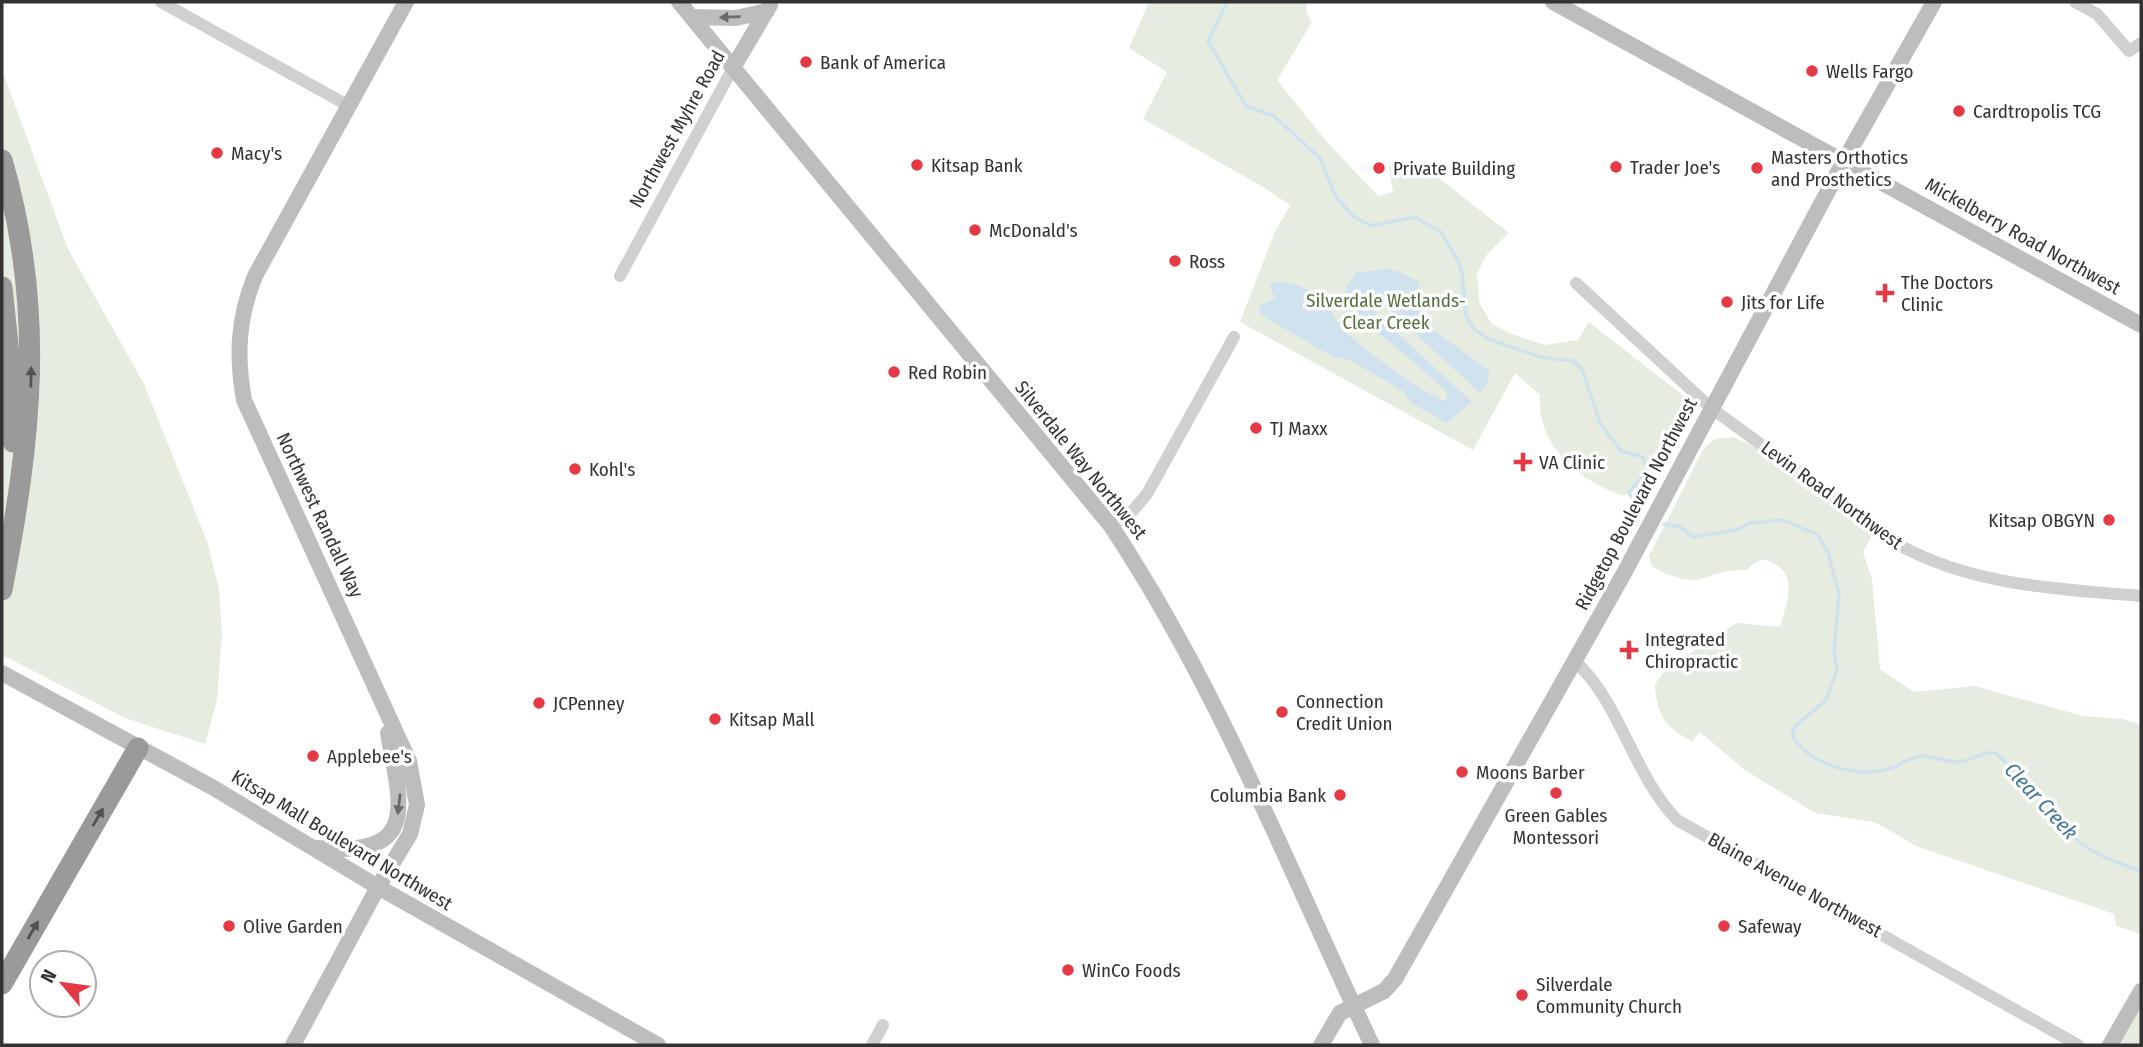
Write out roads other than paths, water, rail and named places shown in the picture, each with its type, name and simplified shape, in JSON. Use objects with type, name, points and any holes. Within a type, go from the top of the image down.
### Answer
[{"type":"highway","points":[[2,160],[24,259],[31,355],[26,449],[2,588]]},
{"type":"highway","points":[[2,287],[15,417],[2,588]]},
{"type":"highway","points":[[2,984],[138,748]]},
{"type":"main road","name":"Northwest Randall Way","points":[[293,1045],[378,887],[410,834],[417,805],[409,761],[294,503],[244,400],[238,361],[243,311],[255,276],[406,2]]},
{"type":"main road","name":"Silverdale Way Northwest","points":[[679,2],[1111,526],[1162,604],[1208,694],[1371,1045]]},
{"type":"main road","name":"Mickelberry Road Northwest","points":[[1553,2],[2139,320]]},
{"type":"main road","name":"Ridgetop Boulevard Northwest","points":[[1353,1005],[1384,991],[1395,979],[1575,661],[1844,161],[1934,2]]},
{"type":"main road","points":[[692,17],[736,18],[769,6]]},
{"type":"main road","name":"Northwest Myhre Road","points":[[734,66],[769,6]]},
{"type":"main road","name":"Kitsap Mall Boulevard Northwest","points":[[9,677],[314,847],[378,887],[658,1045]]},
{"type":"main road","points":[[314,847],[363,849],[374,846],[392,830],[400,804],[400,791],[387,713]]},
{"type":"main road","points":[[2110,1045],[2141,991]]},
{"type":"main road","points":[[1321,1045],[1339,1015],[1353,1005]]},
{"type":"street","points":[[161,2],[349,106]]},
{"type":"street","points":[[2075,2],[2097,14],[2129,51],[2141,43]]},
{"type":"street","name":"Northwest Myhre Road","points":[[620,276],[734,66]]},
{"type":"street","name":"Levin Road Northwest","points":[[1576,283],[1711,408],[1893,540],[1927,559],[1986,579],[2141,596]]},
{"type":"street","points":[[1111,526],[1130,514],[1147,494],[1234,337]]},
{"type":"street","name":"Blaine Avenue Northwest","points":[[1575,661],[1600,688],[1646,782],[1677,820],[2078,1045]]},
{"type":"street","points":[[872,1045],[883,1025]]},
{"type":"water","points":[[1385,269],[1398,271],[1419,282],[1421,316],[1436,332],[1490,371],[1487,384],[1480,393],[1369,291],[1364,297],[1366,304],[1472,402],[1446,423],[1410,402],[1403,391],[1350,360],[1333,357],[1260,314],[1260,306],[1275,298],[1270,287],[1273,282],[1286,282],[1307,289],[1327,303],[1341,327],[1360,344],[1410,381],[1446,401],[1447,392],[1368,326],[1349,301],[1345,290],[1356,273]]},
{"type":"waterway","name":"Clear Creek","points":[[1227,2],[1208,41],[1246,106],[1274,116],[1320,158],[1336,197],[1354,217],[1372,226],[1415,217],[1441,232],[1462,272],[1466,316],[1474,329],[1488,339],[1540,357],[1573,361],[1582,369],[1601,425],[1621,451],[1643,457],[1648,471],[1629,492],[1638,511]]},
{"type":"waterway","name":"Clear Creek","points":[[1664,524],[1680,527],[1693,537],[1737,530],[1750,523],[1783,520],[1818,535],[1828,553],[1839,594],[1834,651],[1837,670],[1826,700],[1795,726],[1792,736],[1811,755],[1837,767],[1865,772],[1892,768],[1922,756],[1957,762],[1994,753],[2078,841],[2100,855],[2141,871]]},
{"type":"place","name":"Bank of America","points":[[806,62]]},
{"type":"place","name":"Wells Fargo","points":[[1812,71]]},
{"type":"place","name":"Cardtropolis TCG","points":[[1959,111]]},
{"type":"place","name":"Macy's","points":[[217,153]]},
{"type":"place","name":"Kitsap Bank","points":[[917,165]]},
{"type":"place","name":"Trader Joe's","points":[[1616,167]]},
{"type":"place","name":"Private Building","points":[[1379,168]]},
{"type":"place","name":"Masters Orthotics and Prosthetics","points":[[1757,168]]},
{"type":"place","name":"McDonald's","points":[[975,230]]},
{"type":"place","name":"Ross","points":[[1175,261]]},
{"type":"place","name":"The Doctors Clinic","points":[[1885,293]]},
{"type":"place","name":"Jits for Life","points":[[1727,302]]},
{"type":"place","name":"Red Robin","points":[[894,372]]},
{"type":"place","name":"TJ Maxx","points":[[1256,428]]},
{"type":"place","name":"VA Clinic","points":[[1523,462]]},
{"type":"place","name":"Kohl's","points":[[575,469]]},
{"type":"place","name":"Kitsap OBGYN","points":[[2109,520]]},
{"type":"place","name":"Integrated Chiropractic","points":[[1629,650]]},
{"type":"place","name":"JCPenney","points":[[539,703]]},
{"type":"place","name":"Connection Credit Union","points":[[1282,712]]},
{"type":"place","name":"Kitsap Mall","points":[[715,719]]},
{"type":"place","name":"Applebee's","points":[[313,756]]},
{"type":"place","name":"Moons Barber","points":[[1462,772]]},
{"type":"place","name":"Green Gables Montessori","points":[[1556,793]]},
{"type":"place","name":"Columbia Bank","points":[[1340,795]]},
{"type":"place","name":"Olive Garden","points":[[229,926]]},
{"type":"place","name":"Safeway","points":[[1724,926]]},
{"type":"place","name":"WinCo Foods","points":[[1068,970]]},
{"type":"place","name":"Silverdale Community Church","points":[[1522,995]]},
{"type":"park label","name":"Silverdale Wetlands- Clear Creek","points":[[1386,311]]}]
